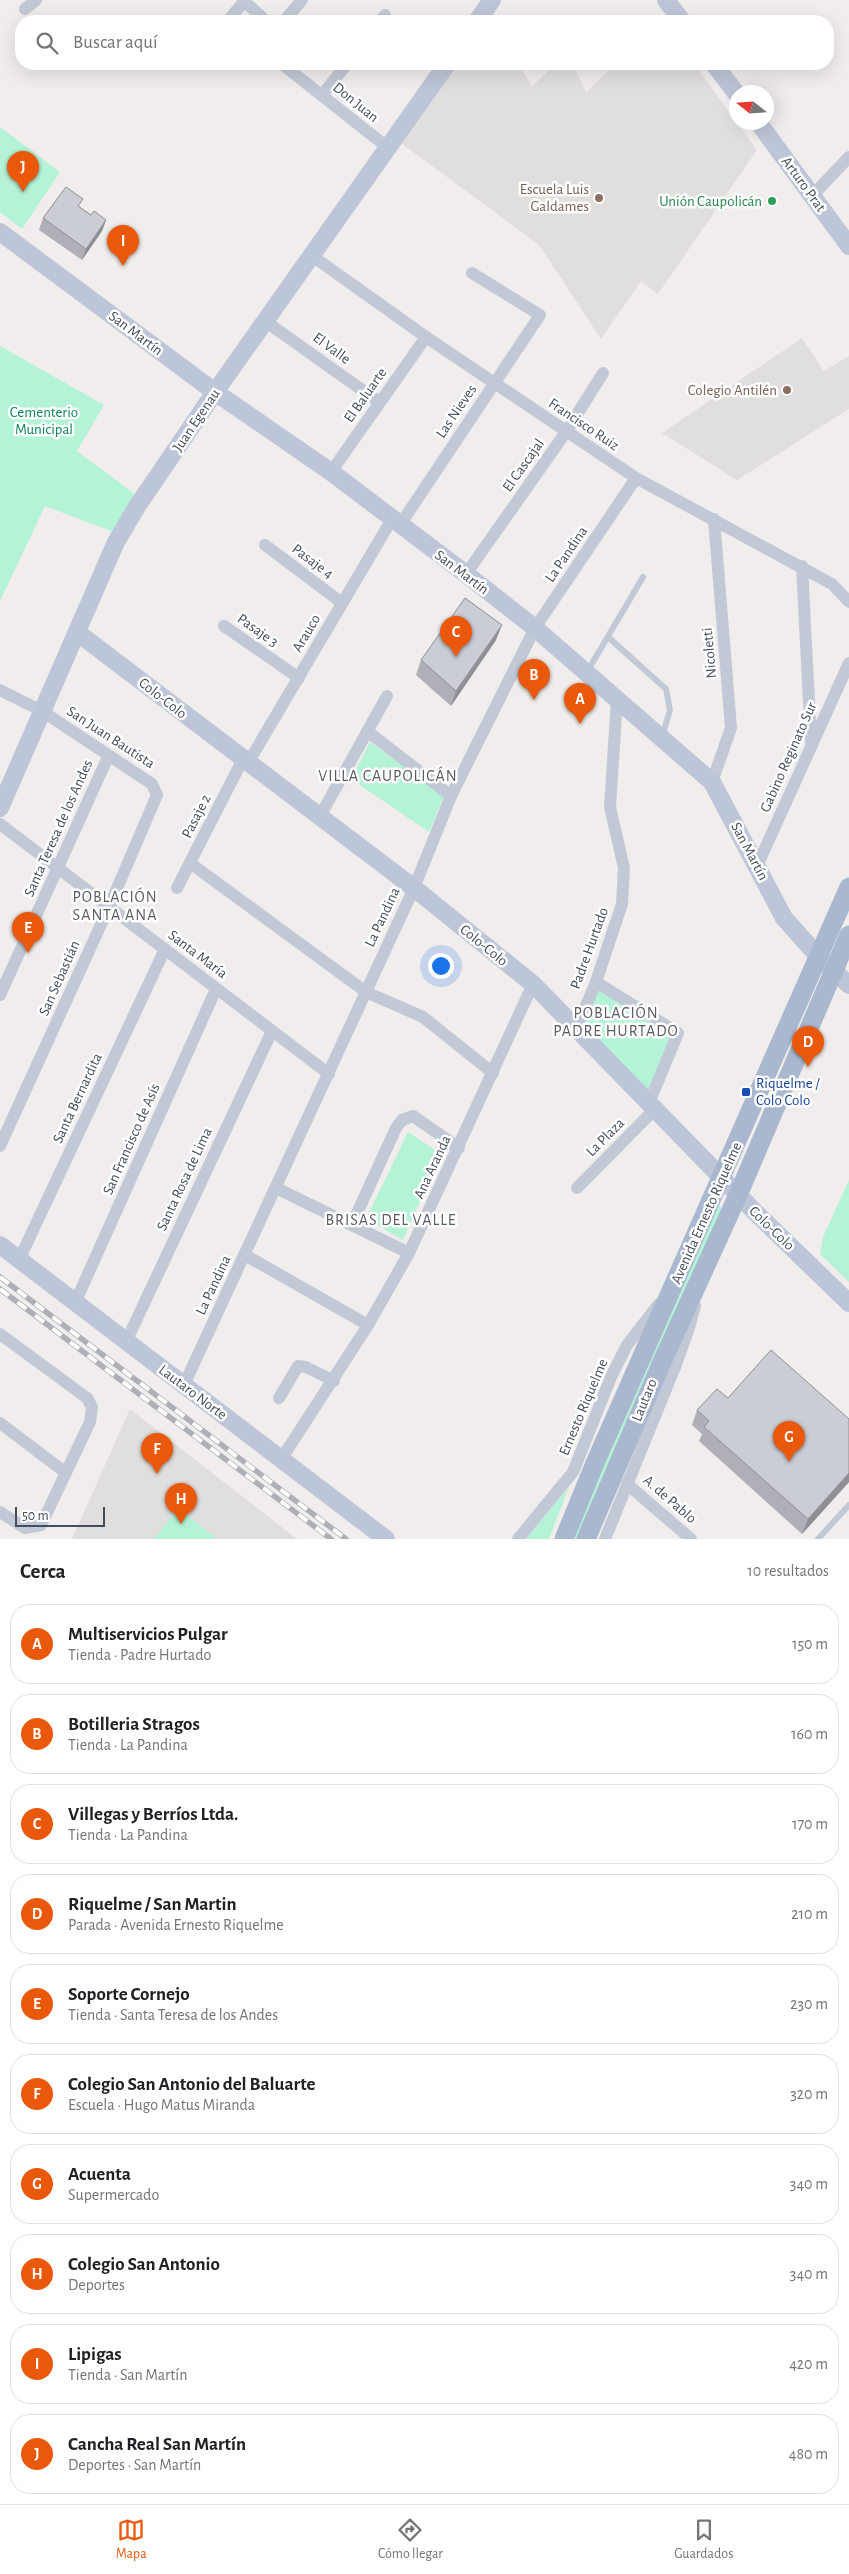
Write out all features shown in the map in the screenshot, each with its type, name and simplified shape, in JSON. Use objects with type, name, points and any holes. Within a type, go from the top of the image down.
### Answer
[{"type":"main road","points":[[481,15],[492,0]]},
{"type":"main road","points":[[666,0],[677,15]]},
{"type":"main road","name":"Juan Egenau","points":[[0,808],[116,542],[138,505],[215,392],[442,70]]},
{"type":"main road","points":[[719,70],[730,85]]},
{"type":"main road","name":"Arturo Prat","points":[[764,130],[849,246]]},
{"type":"main road","name":"San Martín","points":[[0,232],[215,392],[331,472],[466,574],[535,628],[712,782],[758,864],[784,918],[818,956],[849,985]]},
{"type":"main road","name":"Colo-Colo","points":[[78,632],[319,818],[414,888],[533,984],[577,1027],[738,1195],[849,1303]]},
{"type":"main road","name":"Avenida Ernesto Riquelme","points":[[564,1539],[849,887]]},
{"type":"main road","name":"Avenida Ernesto Riquelme","points":[[586,1539],[703,1270],[738,1195],[849,935]]},
{"type":"main road","name":"Lautaro Norte","points":[[0,1245],[386,1539]]},
{"type":"street","points":[[25,10],[36,0]]},
{"type":"street","points":[[289,15],[302,0]]},
{"type":"street","points":[[233,15],[244,1],[259,15]]},
{"type":"street","name":"Don Juan","points":[[295,70],[322,95],[387,147]]},
{"type":"street","points":[[322,95],[342,70]]},
{"type":"street","points":[[813,195],[849,157]]},
{"type":"street","name":"Francisco Ruiz","points":[[312,255],[426,337],[636,478],[802,566],[832,584],[849,602]]},
{"type":"street","name":"Las Nieves","points":[[396,522],[540,315],[472,273]]},
{"type":"street","name":"El Valle","points":[[265,321],[379,402]]},
{"type":"street","name":"El Baluarte","points":[[331,472],[426,337]]},
{"type":"street","name":"El Cascajal","points":[[466,574],[566,432],[603,373]]},
{"type":"street","name":"La Pandina","points":[[184,1385],[414,888],[451,796],[535,628],[636,478]]},
{"type":"street","name":"Nicoletti","points":[[712,782],[731,728],[714,519]]},
{"type":"street","name":"Arauco","points":[[246,761],[299,678],[342,603],[396,522]]},
{"type":"street","name":"Pasaje 4","points":[[265,545],[342,603]]},
{"type":"street","points":[[802,566],[812,744]]},
{"type":"street","name":"Pasaje 3","points":[[224,626],[299,678]]},
{"type":"street","name":"Gabino Reginato Sur","points":[[758,864],[849,663]]},
{"type":"street","name":"San Juan Bautista","points":[[0,690],[42,711],[152,784],[157,795]]},
{"type":"street","points":[[319,818],[387,696]]},
{"type":"street","name":"Padre Hurtado","points":[[577,1027],[596,982],[622,904],[624,868],[610,807],[617,700]]},
{"type":"street","points":[[367,731],[451,796]]},
{"type":"street","name":"Santa Teresa de los Andes","points":[[0,995],[108,756]]},
{"type":"street","name":"Pasaje 2","points":[[177,888],[246,761]]},
{"type":"street","name":"San Sebastián","points":[[0,1146],[109,906],[157,795]]},
{"type":"street","name":"Santa María","points":[[0,824],[329,1074]]},
{"type":"street","points":[[190,863],[366,992],[423,1017],[493,1073]]},
{"type":"street","name":"Santa Bernardita","points":[[19,1260],[165,949]]},
{"type":"street","name":"La Plaza","points":[[577,1188],[652,1106],[678,1033],[596,982]]},
{"type":"street","name":"Ana Aranda","points":[[282,1458],[334,1381],[409,1254],[533,984]]},
{"type":"street","name":"San Francisco de Asís","points":[[75,1302],[216,989]]},
{"type":"street","name":"Santa Rosa de Lima","points":[[126,1342],[272,1031]]},
{"type":"street","points":[[352,1224],[396,1128],[402,1120],[413,1116],[459,1148]]},
{"type":"street","points":[[276,1188],[352,1224],[409,1254]]},
{"type":"street","points":[[245,1254],[368,1325]]},
{"type":"street","name":"Lautaro","points":[[605,1539],[688,1331],[703,1270]]},
{"type":"street","name":"Ernesto Riquelme","points":[[518,1539],[573,1472],[611,1377],[627,1345],[674,1284]]},
{"type":"street","points":[[0,1334],[87,1398],[92,1407],[91,1419],[41,1525],[25,1528],[0,1512]]},
{"type":"street","points":[[280,1398],[298,1366],[306,1367],[334,1381]]},
{"type":"street","points":[[0,1423],[66,1473]]},
{"type":"street","name":"A. de Pablo","points":[[628,1484],[691,1539]]},
{"type":"lane","points":[[587,673],[642,577]]},
{"type":"lane","points":[[608,637],[666,689],[670,710],[662,738]]},
{"type":"lane","points":[[818,1539],[849,1505]]},
{"type":"shaded area","name":"Escuela Luis Galdames","points":[[452,70],[522,70],[532,86],[549,70],[576,70],[586,92],[610,70],[698,70],[729,112],[729,130],[742,130],[757,150],[658,294],[641,281],[601,339],[539,245],[401,143]]},
{"type":"shaded area","name":"Colegio Antilén","points":[[802,338],[824,371],[849,356],[849,409],[737,480],[662,433]]},
{"type":"shaded area","points":[[130,1409],[297,1539],[72,1539]]},
{"type":"green space","points":[[0,127],[60,172],[22,229],[0,212]]},
{"type":"green space","name":"Cementerio Municipal","points":[[0,346],[104,405],[77,451],[136,495],[114,532],[45,506],[0,601]]},
{"type":"green space","points":[[370,742],[444,796],[429,832],[351,779]]},
{"type":"green space","points":[[596,987],[674,1035],[644,1109],[579,1030]]},
{"type":"green space","points":[[408,1132],[441,1154],[403,1240],[366,1219]]},
{"type":"green space","points":[[849,1180],[849,1282],[820,1254],[823,1237]]},
{"type":"green space","points":[[718,1205],[725,1211],[579,1539],[571,1539]]},
{"type":"green space","points":[[569,1487],[549,1539],[526,1539]]},
{"type":"green space","points":[[178,1508],[217,1539],[154,1539]]},
{"type":"building","points":[[66,187],[83,199],[78,206],[91,215],[94,211],[106,220],[86,249],[43,218]]},
{"type":"building","points":[[465,598],[502,625],[456,691],[421,660]]},
{"type":"building","points":[[771,1350],[849,1419],[849,1473],[808,1519],[704,1427],[709,1421],[697,1410],[717,1389],[728,1398]]},
{"type":"railway","points":[[0,1277],[346,1539]]},
{"type":"railway","points":[[0,1289],[331,1539]]},
{"type":"place","name":"Cancha Real San Martín","points":[[23,192]]},
{"type":"place","name":"Escuela Luis Galdames","points":[[599,198]]},
{"type":"place","name":"Unión Caupolicán","points":[[772,201]]},
{"type":"place","name":"Lipigas","points":[[123,266]]},
{"type":"place","name":"Colegio Antilén","points":[[787,390]]},
{"type":"place","name":"Villegas y Berríos Ltda.","points":[[456,657]]},
{"type":"place","name":"Botilleria Stragos","points":[[534,700]]},
{"type":"place","name":"Multiservicios Pulgar","points":[[580,724]]},
{"type":"place","name":"Soporte Cornejo","points":[[28,953]]},
{"type":"place","name":"Riquelme / San Martin","points":[[808,1067]]},
{"type":"place","name":"Riquelme / Colo Colo","points":[[746,1092]]},
{"type":"place","name":"Acuenta","points":[[789,1462]]},
{"type":"place","name":"Colegio San Antonio del Baluarte","points":[[157,1474]]},
{"type":"place","name":"Colegio San Antonio","points":[[181,1524]]},
{"type":"district","name":"VILLA CAUPOLICÁN","points":[[388,775]]},
{"type":"district","name":"POBLACIÓN SANTA ANA","points":[[115,905]]},
{"type":"district","name":"POBLACIÓN PADRE HURTADO","points":[[616,1021]]},
{"type":"district","name":"BRISAS DEL VALLE","points":[[391,1219]]}]
